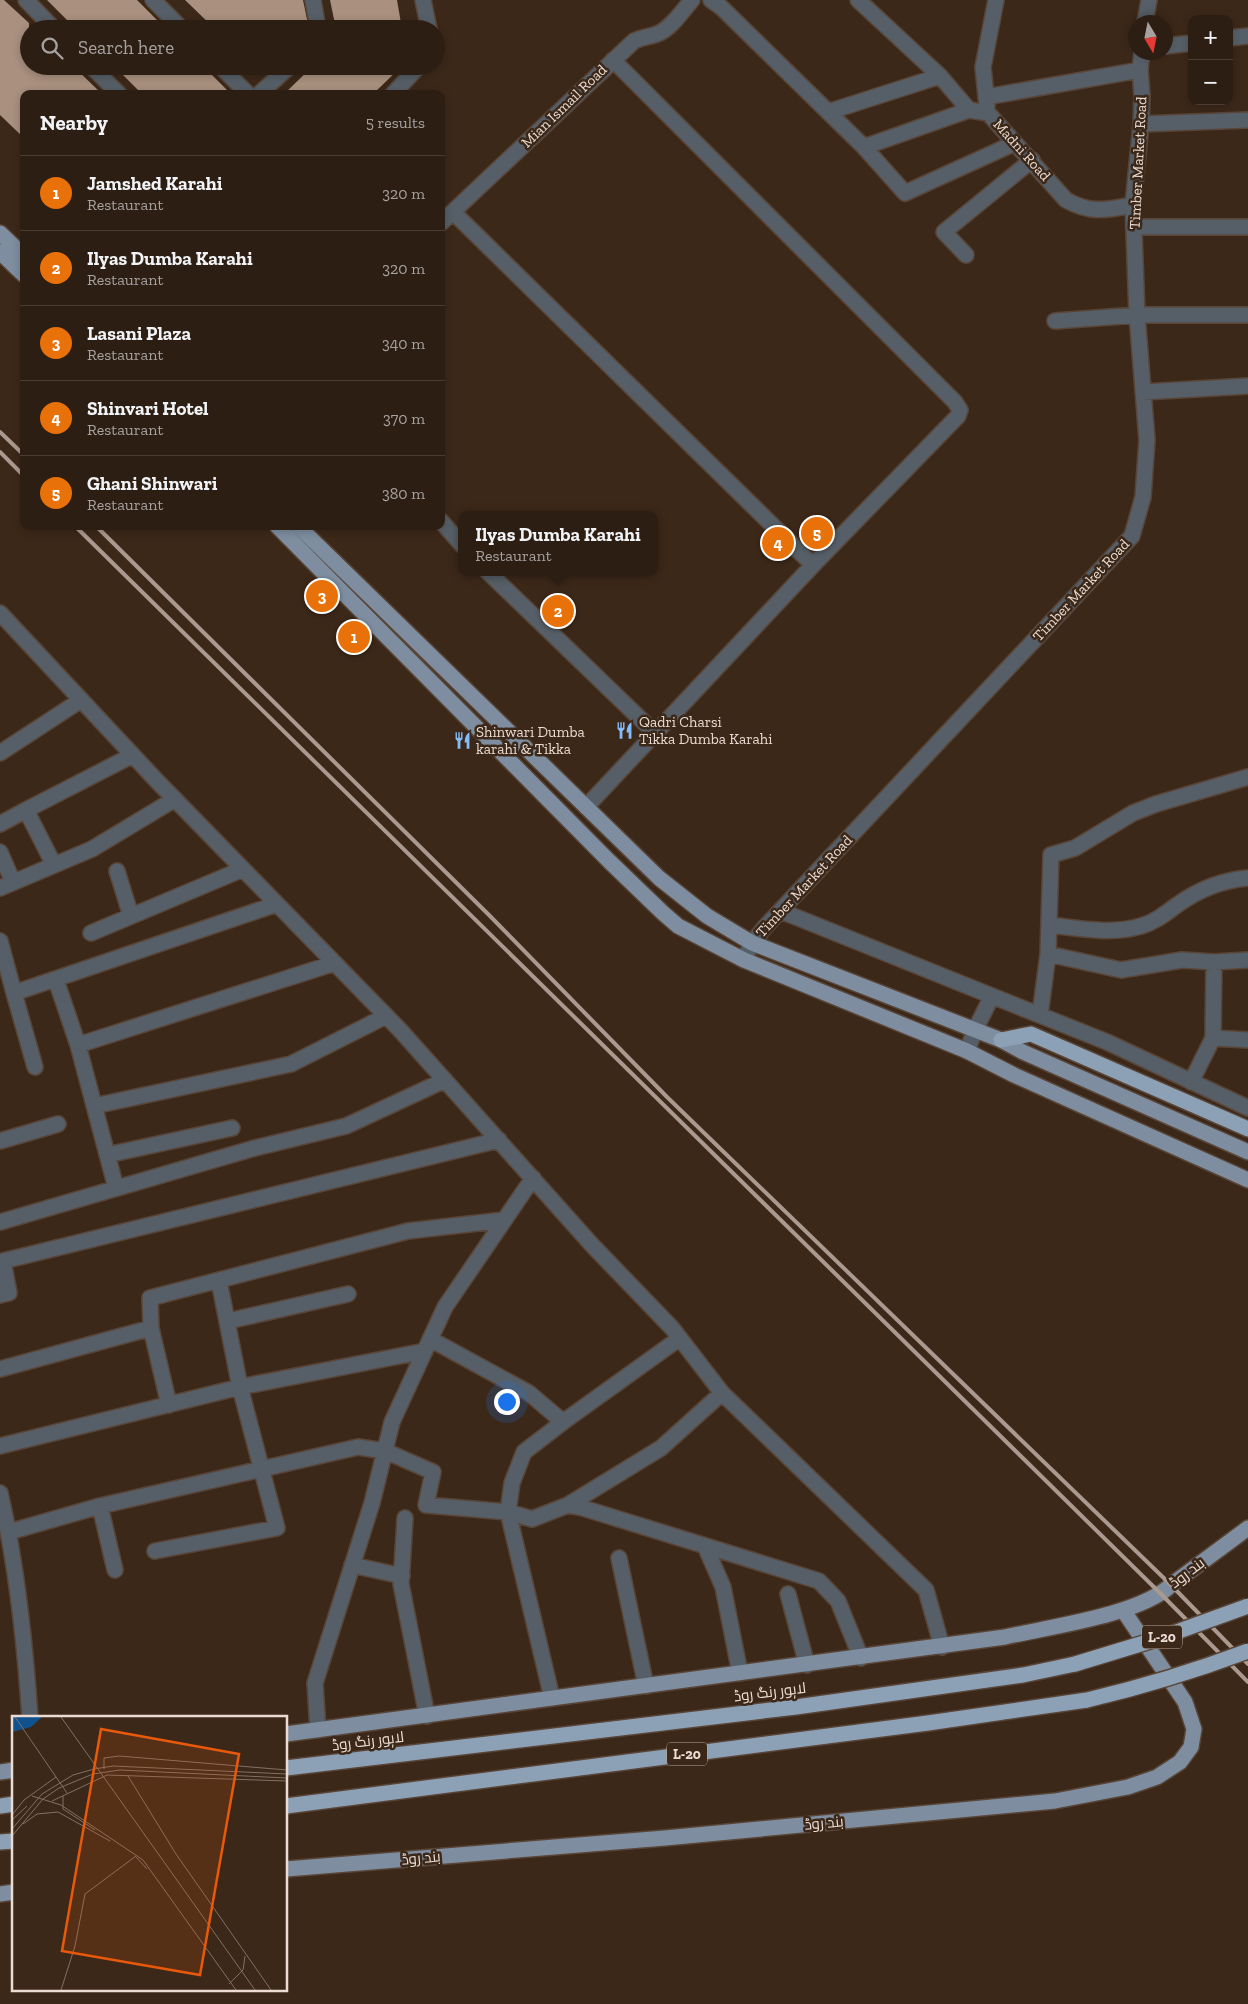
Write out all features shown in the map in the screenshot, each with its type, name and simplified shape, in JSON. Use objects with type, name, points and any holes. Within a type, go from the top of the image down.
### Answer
[{"type":"highway","points":[[1001,1040],[1031,1034],[1248,1129]]},
{"type":"highway","name":"لاہور رنگ روڈ","points":[[288,1768],[796,1707],[1023,1675],[1075,1664],[1157,1639],[1248,1606]]},
{"type":"highway","name":"L-20","points":[[288,1806],[918,1724],[1086,1700],[1147,1686],[1248,1651]]},
{"type":"main road","points":[[0,233],[20,252]]},
{"type":"main road","points":[[0,252],[20,271]]},
{"type":"main road","points":[[281,530],[678,926],[744,960],[967,1051],[1014,1075],[1248,1180]]},
{"type":"main road","points":[[302,530],[659,878],[707,916],[752,943],[1001,1040],[1248,1152]]},
{"type":"main road","points":[[1014,1075],[1031,1034]]},
{"type":"main road","name":"بند روڈ","points":[[288,1734],[861,1658],[1005,1637],[1123,1610],[1162,1594],[1171,1585],[1248,1528]]},
{"type":"main road","name":"بند روڈ","points":[[288,1869],[665,1838],[1045,1802],[1128,1786],[1157,1777],[1180,1762],[1191,1747],[1194,1728],[1185,1702],[1123,1610]]},
{"type":"street","points":[[26,0],[45,20]]},
{"type":"street","points":[[153,0],[173,20]]},
{"type":"street","points":[[313,0],[316,20]]},
{"type":"street","points":[[423,0],[427,20]]},
{"type":"street","name":"Mian Ismail Road","points":[[445,219],[634,41],[640,37],[658,34],[665,30],[692,0]]},
{"type":"street","points":[[711,0],[864,147],[905,193],[1015,143]]},
{"type":"street","points":[[858,0],[940,76],[969,110],[864,147]]},
{"type":"street","points":[[988,113],[983,67],[996,0]]},
{"type":"street","points":[[1146,15],[1149,0]]},
{"type":"street","points":[[1233,38],[1248,36]]},
{"type":"street","points":[[1173,45],[1188,43]]},
{"type":"street","points":[[586,807],[813,565],[958,416],[960,410],[948,395],[613,60]]},
{"type":"street","name":"Timber Market Road","points":[[744,960],[752,943],[781,911],[1132,536],[1143,497],[1147,440],[1137,315],[1133,205],[1141,124],[1141,60]]},
{"type":"street","points":[[986,97],[1140,70]]},
{"type":"street","points":[[100,75],[115,90]]},
{"type":"street","points":[[229,75],[244,90]]},
{"type":"street","points":[[263,90],[280,75]]},
{"type":"street","points":[[397,90],[411,75]]},
{"type":"street","points":[[828,112],[940,76]]},
{"type":"street","name":"Madni Road","points":[[969,110],[988,113],[1066,200],[1080,208],[1099,211],[1133,205]]},
{"type":"street","points":[[1141,124],[1248,120]]},
{"type":"street","points":[[966,255],[944,232],[1032,160]]},
{"type":"street","points":[[453,212],[813,565]]},
{"type":"street","points":[[1134,227],[1248,227]]},
{"type":"street","points":[[1054,321],[1137,315],[1248,316]]},
{"type":"street","points":[[1142,392],[1248,386]]},
{"type":"street","points":[[445,526],[458,540]]},
{"type":"street","points":[[492,576],[655,733]]},
{"type":"street","points":[[0,613],[175,799],[386,1016],[680,1338],[722,1393],[926,1590],[942,1647]]},
{"type":"street","points":[[0,753],[82,700]]},
{"type":"street","points":[[0,824],[133,755]]},
{"type":"street","points":[[1040,1015],[1048,954],[1051,855],[1075,848],[1133,813],[1156,804],[1248,777]]},
{"type":"street","points":[[0,852],[6,885],[92,849],[175,799]]},
{"type":"street","points":[[26,810],[54,865]]},
{"type":"street","points":[[91,933],[244,869]]},
{"type":"street","points":[[117,871],[132,916]]},
{"type":"street","points":[[1049,925],[1124,930],[1141,926],[1162,918],[1204,889],[1235,879],[1248,878]]},
{"type":"street","points":[[14,993],[277,904]]},
{"type":"street","points":[[781,911],[1107,1042],[1248,1108]]},
{"type":"street","points":[[0,941],[35,1067]]},
{"type":"street","points":[[1048,954],[1121,970],[1182,960],[1214,962],[1248,960]]},
{"type":"street","points":[[1191,1082],[1213,1038],[1214,962]]},
{"type":"street","points":[[78,1045],[334,963]]},
{"type":"street","points":[[56,980],[78,1045],[116,1188]]},
{"type":"street","points":[[967,1051],[992,996]]},
{"type":"street","points":[[94,1106],[291,1064],[386,1016]]},
{"type":"street","points":[[1213,1038],[1248,1040]]},
{"type":"street","points":[[0,1222],[255,1148],[346,1126],[445,1080]]},
{"type":"street","points":[[0,1141],[58,1124]]},
{"type":"street","points":[[107,1155],[232,1128]]},
{"type":"street","points":[[0,1295],[9,1292],[3,1261],[499,1140]]},
{"type":"street","points":[[318,1730],[315,1683],[372,1503],[392,1422],[444,1307],[533,1178]]},
{"type":"street","points":[[169,1405],[151,1328],[150,1298],[408,1232],[504,1220]]},
{"type":"street","points":[[155,1551],[277,1528],[240,1387],[219,1280]]},
{"type":"street","points":[[228,1321],[348,1294]]},
{"type":"street","points":[[0,1369],[151,1328]]},
{"type":"street","points":[[552,1698],[508,1512],[512,1483],[524,1452],[680,1338]]},
{"type":"street","points":[[0,1446],[240,1387],[427,1345],[529,1394],[563,1422]]},
{"type":"street","points":[[6,1542],[100,1506],[358,1446],[385,1452],[433,1472],[426,1505],[508,1512],[532,1519],[568,1505],[661,1448],[722,1393]]},
{"type":"street","points":[[0,1493],[6,1542],[27,1663],[30,1716]]},
{"type":"street","points":[[568,1505],[584,1508],[819,1581],[838,1601],[861,1658]]},
{"type":"street","points":[[100,1506],[115,1570]]},
{"type":"street","points":[[405,1518],[401,1584],[427,1716]]},
{"type":"street","points":[[705,1546],[723,1587],[740,1673]]},
{"type":"street","points":[[619,1558],[646,1686]]},
{"type":"street","points":[[352,1565],[402,1576]]},
{"type":"street","points":[[788,1594],[807,1665]]},
{"type":"building","points":[[0,0],[4,0],[26,20],[20,20],[20,75],[82,75],[98,90],[20,90],[20,134],[0,115]]},
{"type":"building","points":[[47,0],[137,0],[157,20],[67,20]]},
{"type":"building","points":[[185,0],[303,0],[307,20],[206,20]]},
{"type":"building","points":[[330,0],[397,0],[400,20],[334,20]]},
{"type":"building","points":[[123,75],[212,75],[227,90],[138,90]]},
{"type":"building","points":[[304,75],[393,75],[377,90],[288,90]]},
{"type":"railway","points":[[0,432],[20,451]]},
{"type":"railway","points":[[0,452],[20,472]]},
{"type":"railway","points":[[79,530],[1161,1594],[1248,1682]]},
{"type":"railway","points":[[100,530],[489,915],[667,1097],[1171,1585],[1248,1664]]},
{"type":"place","name":"Ghani Shinwari","points":[[817,533]]},
{"type":"place","name":"Shinvari Hotel","points":[[778,543]]},
{"type":"place","name":"Lasani Plaza","points":[[322,596]]},
{"type":"place","name":"Ilyas Dumba Karahi","points":[[558,611]]},
{"type":"place","name":"Jamshed Karahi","points":[[354,637]]},
{"type":"place","name":"Qadri Charsi Tikka Dumba Karahi","points":[[625,731]]},
{"type":"place","name":"Shinwari Dumba karahi & Tikka","points":[[462,741]]}]
